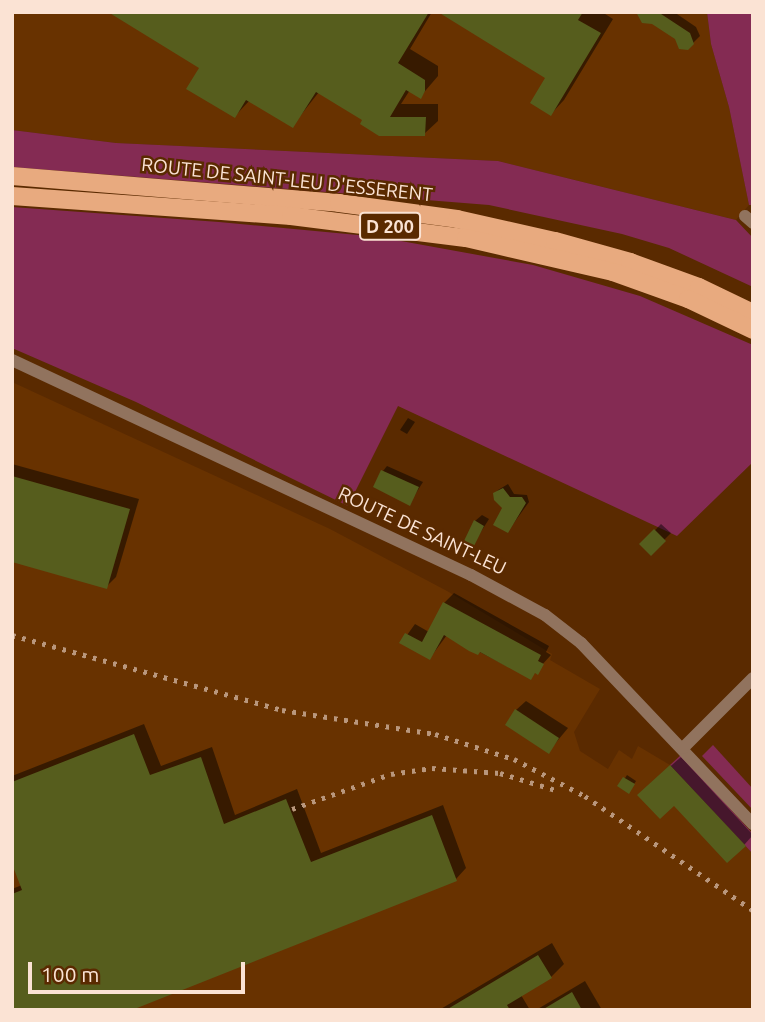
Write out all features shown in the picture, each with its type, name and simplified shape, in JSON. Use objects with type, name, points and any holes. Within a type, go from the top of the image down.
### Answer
[{"type":"main road","name":"ROUTE DE SAINT-LEU D'ESSERENT","points":[[12,176],[339,203],[457,219],[609,255],[686,282],[747,309]]},
{"type":"main road","name":"ROUTE DE SAINT-LEU D'ESSERENT","points":[[12,197],[321,218],[477,240],[620,275],[688,299],[753,330]]},
{"type":"street","name":"ROUTE DE SAINT-LEU","points":[[12,360],[471,575],[536,609],[575,637],[753,824]]},
{"type":"street","points":[[683,748],[753,678]]},
{"type":"shaded area","points":[[12,12],[707,12],[711,44],[729,107],[749,205],[736,220],[498,161],[116,143],[12,130]]},
{"type":"shaded area","points":[[707,12],[753,12],[753,205],[749,205],[729,107],[711,44]]},
{"type":"shaded area","points":[[12,130],[116,143],[498,161],[736,220],[753,238],[753,287],[669,248],[622,234],[489,205],[12,167]]},
{"type":"shaded area","points":[[12,207],[379,237],[533,265],[640,296],[753,345],[753,462],[677,536],[398,406],[348,506],[136,402],[12,348]]},
{"type":"shaded area","points":[[12,382],[330,529],[447,591],[552,654],[550,660],[600,689],[574,732],[580,751],[608,769],[619,750],[632,759],[638,746],[670,765],[753,854],[753,1010],[12,1010]]},
{"type":"shaded area","points":[[713,745],[753,789],[753,810],[702,756]]},
{"type":"shaded area","points":[[681,755],[753,834],[753,854],[670,765]]},
{"type":"building","points":[[108,12],[429,12],[398,63],[425,80],[425,91],[421,99],[406,90],[390,117],[426,117],[425,136],[379,136],[360,124],[362,120],[316,92],[293,128],[246,100],[235,118],[186,89],[199,68]]},
{"type":"building","points":[[438,12],[583,12],[578,20],[601,33],[551,116],[530,103],[545,78]]},
{"type":"building","points":[[636,12],[658,12],[690,33],[694,44],[688,50],[679,49],[675,39],[652,24],[642,23]]},
{"type":"building","points":[[381,470],[419,487],[410,506],[373,487]]},
{"type":"building","points":[[12,476],[130,509],[107,589],[12,562]]},
{"type":"building","points":[[503,488],[510,497],[522,497],[526,503],[508,533],[493,525],[502,508],[494,500],[493,493]]},
{"type":"building","points":[[474,520],[484,526],[473,548],[463,543]]},
{"type":"building","points":[[654,529],[666,541],[651,556],[639,544]]},
{"type":"building","points":[[443,602],[541,655],[538,661],[544,664],[538,675],[535,673],[531,680],[480,652],[478,655],[469,651],[444,635],[430,660],[399,643],[405,633],[422,642]]},
{"type":"building","points":[[515,709],[559,738],[549,754],[505,725]]},
{"type":"building","points":[[134,734],[150,775],[201,757],[224,824],[286,799],[311,862],[432,815],[457,881],[132,1010],[12,1010],[12,894],[22,890],[12,864],[12,782]]},
{"type":"building","points":[[670,765],[746,846],[727,863],[674,806],[660,819],[637,795]]},
{"type":"building","points":[[623,777],[635,784],[629,794],[617,786]]},
{"type":"building","points":[[538,955],[552,978],[507,1005],[510,1010],[446,1010]]},
{"type":"building","points":[[572,992],[582,1010],[542,1010]]},
{"type":"railway","points":[[12,635],[282,710],[435,734],[514,759],[585,796],[753,910]]},
{"type":"railway","points":[[292,809],[391,774],[432,768],[500,773],[559,791]]}]
